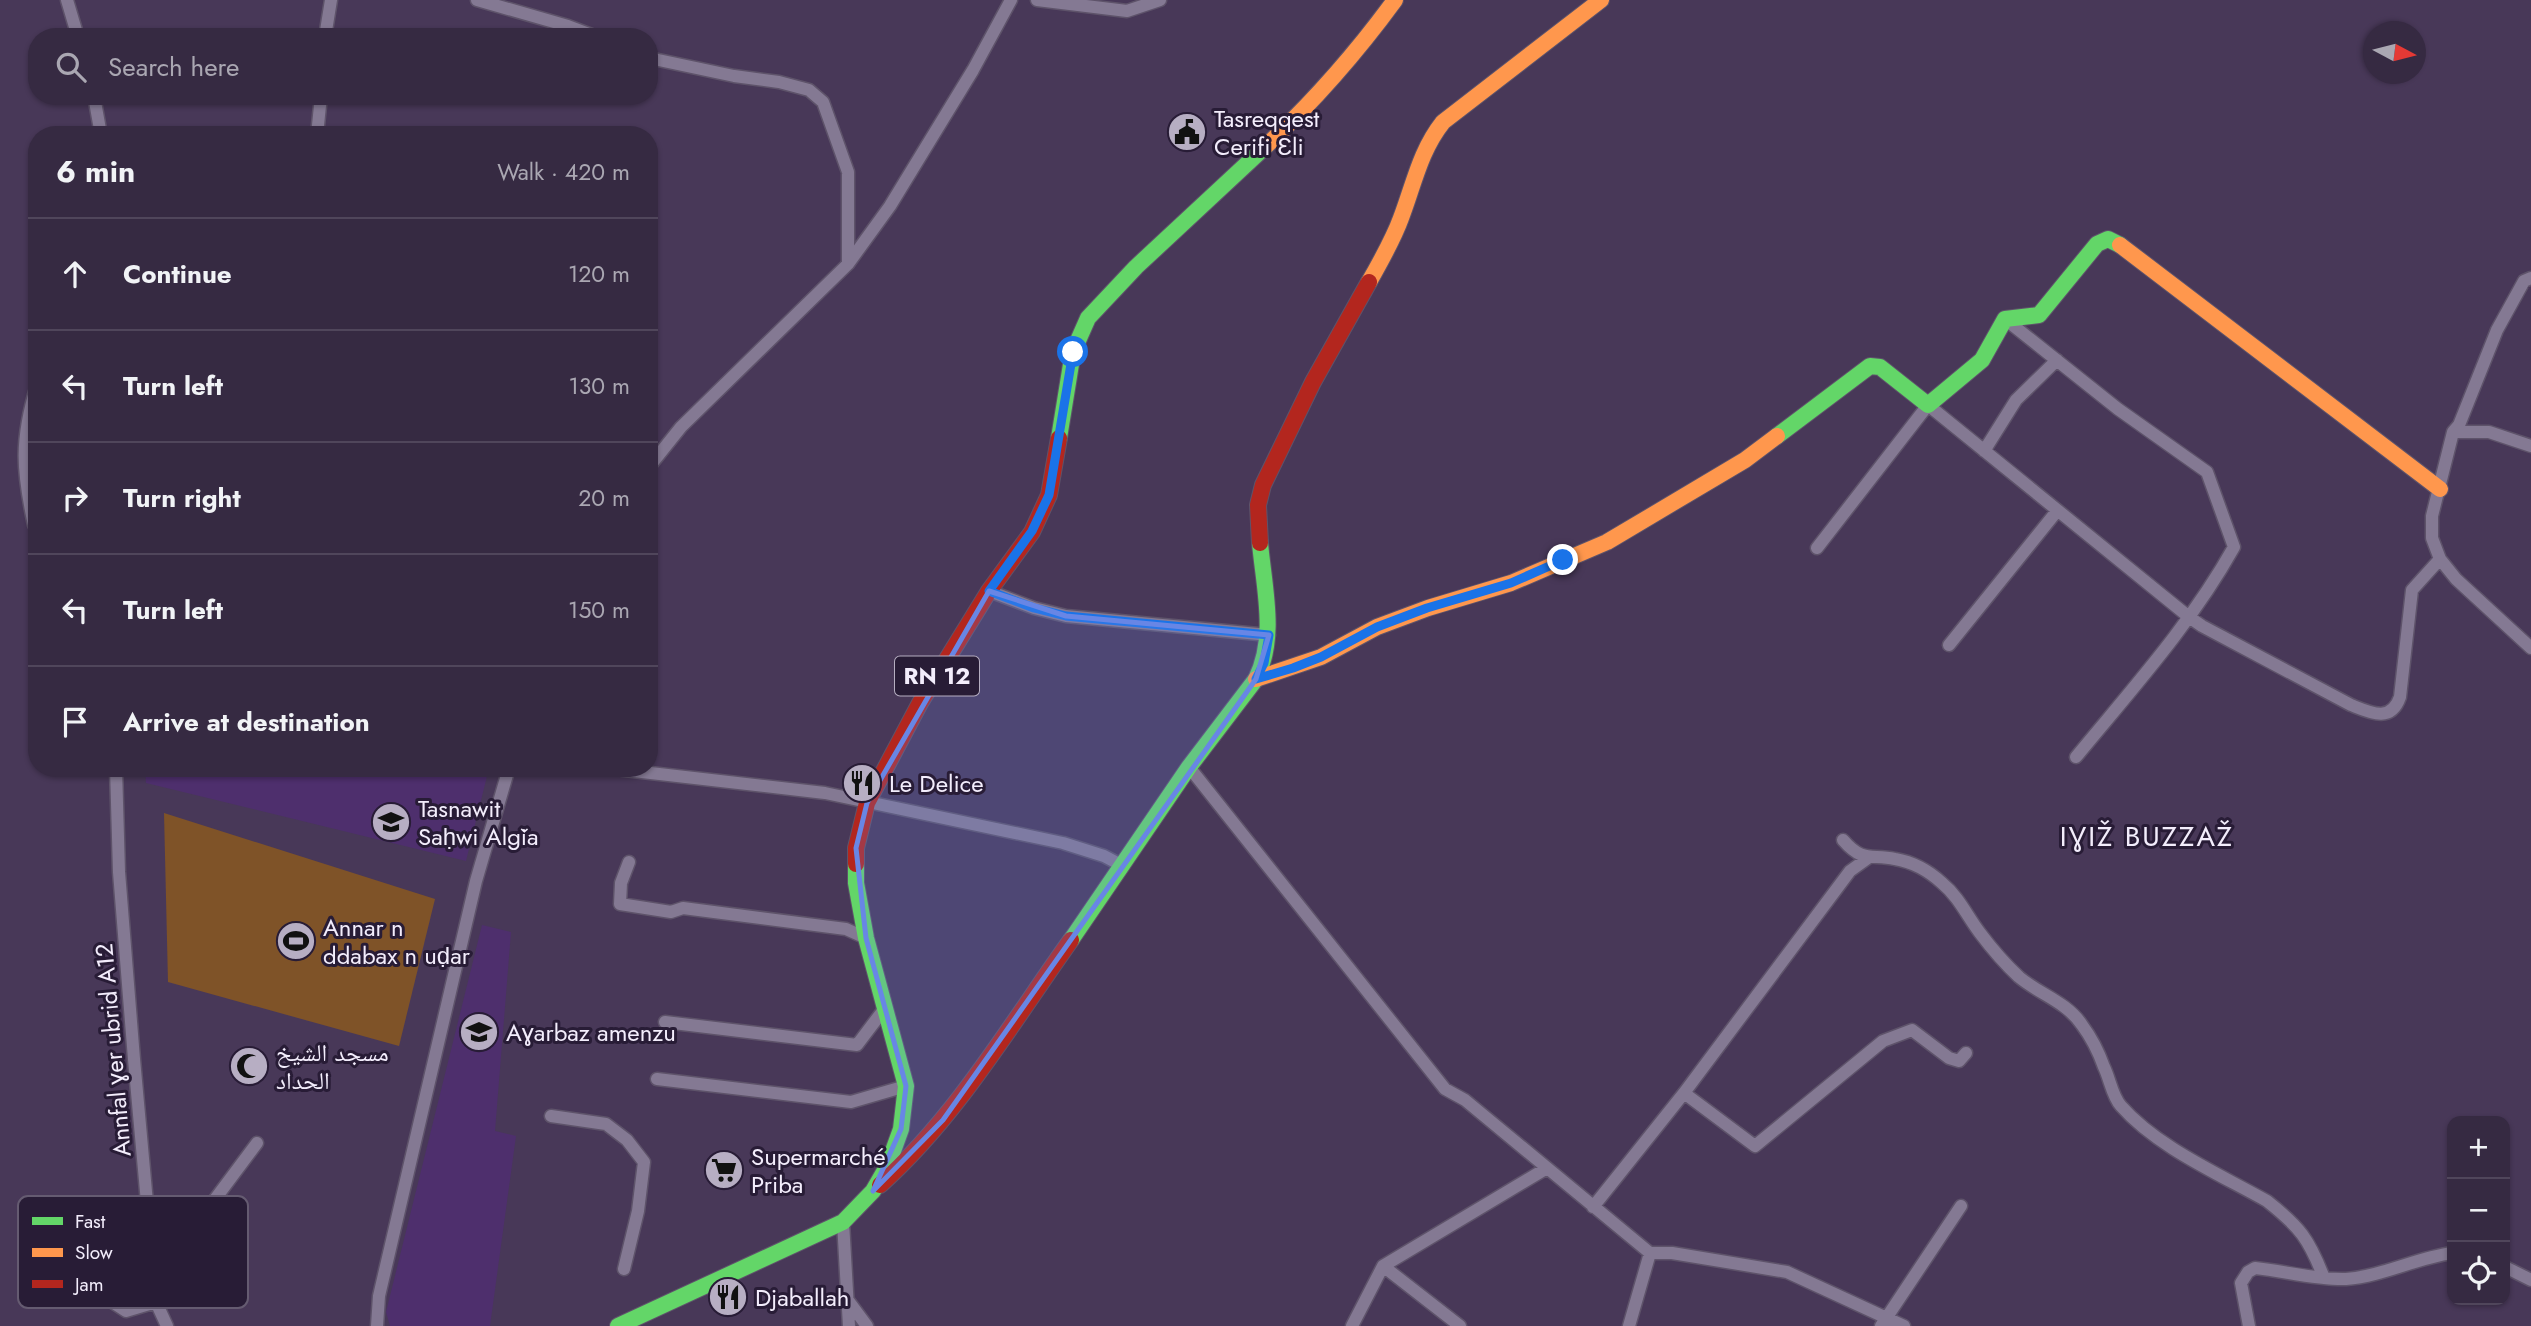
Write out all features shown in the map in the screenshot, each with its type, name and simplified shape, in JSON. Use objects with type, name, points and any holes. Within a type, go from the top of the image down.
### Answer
[{"type":"street","points":[[67,0],[66,5],[75,28]]},
{"type":"street","points":[[326,28],[331,0]]},
{"type":"street","points":[[477,0],[573,28]]},
{"type":"street","points":[[658,456],[681,427],[848,264],[890,206],[973,70],[1011,0]]},
{"type":"street","points":[[1037,0],[1127,11],[1160,0]]},
{"type":"street","name":"RN 12","points":[[618,1326],[843,1222],[873,1191],[888,1165],[901,1129],[906,1086],[866,938],[856,872],[856,848],[867,803],[920,704],[989,591],[1032,531],[1049,495],[1073,352],[1088,318],[1136,267],[1294,119],[1395,0]]},
{"type":"street","points":[[873,1191],[911,1157],[943,1120],[1124,866],[1189,768],[1256,679],[1264,663],[1269,635],[1258,524],[1258,505],[1263,485],[1313,382],[1388,247],[1401,219],[1421,157],[1432,137],[1443,122],[1457,110],[1601,0]]},
{"type":"street","points":[[658,60],[789,84],[809,90],[823,102],[848,172],[848,264]]},
{"type":"street","points":[[96,105],[99,126]]},
{"type":"street","points":[[318,126],[320,105]]},
{"type":"street","points":[[2005,319],[2027,320],[2039,315],[2097,244],[2108,239],[2131,253],[2440,489]]},
{"type":"street","points":[[2531,278],[2524,281],[2497,330],[2459,425],[2453,432],[2432,516],[2432,538],[2440,559],[2456,579],[2531,648]]},
{"type":"street","points":[[2005,319],[2118,409],[2207,472],[2234,547],[2218,576],[2189,617],[2076,757]]},
{"type":"street","points":[[1818,548],[1928,405],[1982,360],[2005,319]]},
{"type":"street","points":[[1984,451],[2016,400],[2057,360]]},
{"type":"street","points":[[1256,679],[1321,657],[1377,627],[1449,601],[1511,583],[1607,542],[1745,460],[1870,366],[1880,367],[2202,626],[2351,705],[2370,712],[2390,713],[2397,707],[2412,590],[2440,559]]},
{"type":"street","points":[[28,418],[23,446],[28,498]]},
{"type":"street","points":[[2453,432],[2489,432],[2531,446]]},
{"type":"street","points":[[1948,645],[2057,512]]},
{"type":"street","points":[[989,591],[1034,608],[1066,616],[1269,635]]},
{"type":"street","points":[[1189,768],[1445,1089],[1465,1100],[1650,1252],[1672,1253],[1787,1272],[1884,1321],[1904,1326]]},
{"type":"street","points":[[658,774],[825,793],[1063,842],[1124,866]]},
{"type":"street","name":"Annfal ɣer ubrid A12","points":[[116,777],[124,939],[147,1196]]},
{"type":"street","points":[[377,1326],[379,1296],[475,881],[506,777]]},
{"type":"street","points":[[1843,840],[1863,857],[1895,859],[1908,863],[1932,874],[1944,884],[2000,958],[2018,976],[2067,1008],[2081,1023],[2105,1068],[2115,1098],[2122,1107],[2155,1136],[2283,1213],[2307,1239],[2324,1278]]},
{"type":"street","points":[[1593,1207],[1684,1093],[1850,871],[1868,858]]},
{"type":"street","points":[[629,862],[621,883],[620,904],[671,912],[683,908],[846,929],[866,938]]},
{"type":"street","points":[[665,1022],[857,1045],[884,1007]]},
{"type":"street","points":[[1684,1093],[1755,1146],[1883,1041],[1912,1030],[1949,1058],[1959,1061],[1966,1054]]},
{"type":"street","points":[[657,1079],[850,1102],[906,1086]]},
{"type":"street","points":[[551,1116],[606,1124],[627,1140],[644,1162],[638,1211],[624,1269]]},
{"type":"street","points":[[217,1196],[257,1143]]},
{"type":"street","points":[[1352,1326],[1383,1266],[1547,1168]]},
{"type":"street","points":[[1884,1321],[1961,1206]]},
{"type":"street","points":[[843,1222],[849,1326]]},
{"type":"street","points":[[1629,1326],[1650,1252]]},
{"type":"street","points":[[2249,1326],[2241,1283],[2248,1272],[2255,1268],[2348,1279],[2377,1274],[2447,1254]]},
{"type":"street","points":[[1383,1266],[1460,1326]]},
{"type":"street","points":[[2510,1270],[2531,1280]]},
{"type":"street","points":[[847,1299],[867,1326]]},
{"type":"street","name":"Annfal ɣer ubrid A12","points":[[159,1308],[167,1326]]},
{"type":"highlighted area","points":[[989,591],[1066,616],[1269,635],[1256,679],[943,1120],[873,1191],[901,1129],[906,1086],[866,938],[856,848],[867,803]]},
{"type":"shaded area","name":"Tasnawit Saḥwi Alǧia","points":[[146,777],[487,777],[466,861],[146,783]]},
{"type":"shaded area","name":"Annar n ddabax n uḍar","points":[[164,813],[435,899],[399,1046],[168,982]]},
{"type":"shaded area","name":"Aɣarbaz amenzu","points":[[482,925],[511,932],[495,1131],[516,1136],[490,1326],[390,1326],[386,1312]]},
{"type":"traffic: fast","points":[[1059,438],[1073,352],[1088,318],[1136,267],[1266,146]]},
{"type":"traffic: fast","points":[[1777,436],[1870,366],[1880,367],[1928,405],[1982,360],[2005,319],[2039,315],[2097,244],[2108,239],[2120,245]]},
{"type":"traffic: fast","points":[[1071,940],[1189,767],[1256,679],[1262,663],[1268,629],[1260,543]]},
{"type":"traffic: fast","points":[[618,1326],[843,1222],[873,1191],[888,1165],[901,1129],[906,1086],[866,938],[856,883],[856,864]]},
{"type":"traffic: slow","points":[[1266,146],[1334,76],[1395,0]]},
{"type":"traffic: slow","points":[[1369,282],[1398,226],[1423,156],[1443,122],[1601,0]]},
{"type":"traffic: slow","points":[[2120,245],[2440,489]]},
{"type":"traffic: slow","points":[[1256,679],[1321,657],[1377,627],[1428,608],[1511,583],[1607,542],[1745,460],[1777,436]]},
{"type":"traffic: jam","points":[[1260,543],[1258,505],[1263,485],[1313,382],[1369,282]]},
{"type":"traffic: jam","points":[[856,864],[856,848],[867,803],[920,703],[989,591],[1032,532],[1049,495],[1059,438]]},
{"type":"traffic: jam","points":[[880,1185],[908,1158],[958,1099],[1071,940]]},
{"type":"place","name":"Tasreqqest Cerifi Ɛli","points":[[1187,132]]},
{"type":"place","name":"Le Delice","points":[[862,783]]},
{"type":"place","name":"Tasnawit Saḥwi Alǧia","points":[[391,822]]},
{"type":"place","name":"Annar n ddabax n uḍar","points":[[296,941]]},
{"type":"place","name":"Aɣarbaz amenzu","points":[[479,1032]]},
{"type":"place","name":"مسجد الشيخ الحداد","points":[[249,1066]]},
{"type":"place","name":"Supermarché Priba","points":[[724,1170]]},
{"type":"place","name":"Djaballah","points":[[728,1297]]},
{"type":"district","name":"IƔIŽ BUZZAŽ","points":[[2147,836]]},
{"type":"route","points":[[1073,352],[1049,495],[1032,531],[989,591],[1034,608],[1066,616],[1269,635],[1264,663],[1256,679],[1321,657],[1377,627],[1427,608],[1511,583],[1563,560]]}]
